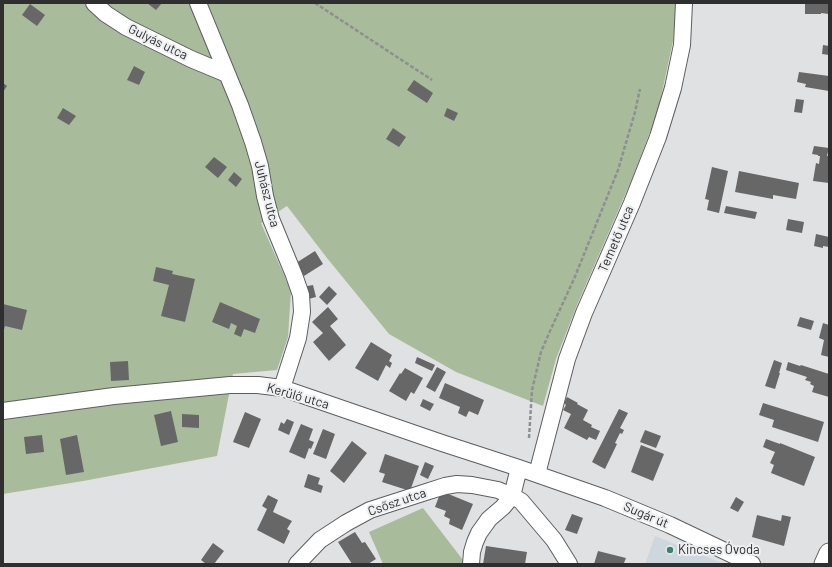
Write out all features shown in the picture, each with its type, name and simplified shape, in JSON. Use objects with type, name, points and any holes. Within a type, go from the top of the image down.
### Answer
[{"type":"street","name":"Gulyás utca","points":[[94,3],[106,14],[126,27],[191,59],[227,74]]},
{"type":"street","name":"Juhász utca","points":[[198,3],[240,105],[260,166],[265,196],[271,219],[301,295],[302,312],[298,338],[282,388]]},
{"type":"street","name":"Temető utca","points":[[536,474],[567,359],[584,313],[632,203],[658,137],[673,88],[682,45],[684,3]]},
{"type":"street","name":"Kerülő utca","points":[[3,411],[114,396],[223,385],[258,385],[282,388],[536,474]]},
{"type":"street","points":[[471,564],[473,547],[479,533],[512,496],[519,468]]},
{"type":"street","name":"Sugár út","points":[[536,474],[605,498],[662,522],[752,564]]},
{"type":"street","name":"Csősz utca","points":[[297,564],[320,540],[346,523],[370,510],[445,486],[457,484],[472,484],[498,490],[521,501],[554,540],[569,564]]},
{"type":"street","points":[[824,564],[829,553]]},
{"type":"path","points":[[315,3],[432,80]]},
{"type":"path","points":[[528,441],[532,390],[541,352],[574,279],[618,170],[635,112],[640,89]]},
{"type":"shaded area","name":"Kincses Óvoda","points":[[655,536],[724,564],[645,564]]},
{"type":"green space","points":[[3,3],[677,3],[677,5],[673,41],[658,111],[632,179],[577,305],[556,359],[543,406],[456,372],[389,334],[287,206],[261,223],[291,291],[288,337],[277,370],[233,374],[217,456],[3,494]]},
{"type":"green space","points":[[423,508],[466,564],[383,564],[369,532]]},
{"type":"building","points":[[147,3],[162,3],[156,10]]},
{"type":"building","points":[[805,3],[829,3],[829,14],[805,14]]},
{"type":"building","points":[[30,4],[45,15],[37,26],[22,15]]},
{"type":"building","points":[[823,45],[829,46],[829,55],[822,54]]},
{"type":"building","points":[[134,66],[145,72],[139,85],[127,80]]},
{"type":"building","points":[[799,72],[829,76],[829,91],[805,87],[806,84],[797,82]]},
{"type":"building","points":[[414,80],[433,93],[427,103],[407,90]]},
{"type":"building","points":[[3,83],[7,86],[3,92]]},
{"type":"building","points":[[796,99],[804,100],[802,113],[794,112]]},
{"type":"building","points":[[63,108],[76,116],[69,125],[57,118]]},
{"type":"building","points":[[447,108],[458,113],[454,121],[444,116]]},
{"type":"building","points":[[393,128],[406,137],[399,147],[386,139]]},
{"type":"building","points":[[814,146],[829,148],[827,156],[829,156],[829,183],[813,181],[816,163],[819,164],[820,156],[812,154]]},
{"type":"building","points":[[214,157],[227,167],[218,178],[205,167]]},
{"type":"building","points":[[712,167],[728,171],[719,213],[707,210],[709,200],[705,199]]},
{"type":"building","points":[[739,171],[799,183],[796,199],[773,195],[773,199],[735,192]]},
{"type":"building","points":[[234,172],[242,179],[236,187],[228,180]]},
{"type":"building","points":[[726,206],[757,212],[755,219],[724,213]]},
{"type":"building","points":[[788,219],[804,222],[802,233],[786,230]]},
{"type":"building","points":[[816,234],[829,237],[829,247],[823,246],[823,248],[814,246]]},
{"type":"building","points":[[315,251],[323,264],[304,276],[296,263]]},
{"type":"building","points":[[156,267],[173,271],[172,274],[195,279],[185,322],[161,316],[169,285],[153,281]]},
{"type":"building","points":[[313,285],[316,297],[305,300],[302,287]]},
{"type":"building","points":[[329,286],[337,294],[327,305],[319,297]]},
{"type":"building","points":[[220,302],[260,319],[255,333],[244,329],[241,337],[234,334],[237,326],[231,323],[229,329],[212,322]]},
{"type":"building","points":[[3,304],[27,310],[22,330],[5,326],[3,333]]},
{"type":"building","points":[[328,307],[338,319],[330,326],[346,345],[329,361],[313,342],[323,333],[312,322]]},
{"type":"building","points":[[800,317],[814,321],[811,330],[797,326]]},
{"type":"building","points":[[823,323],[829,325],[829,357],[821,355],[824,340],[819,338]]},
{"type":"building","points":[[371,342],[392,355],[389,361],[392,363],[390,368],[386,365],[378,381],[355,368]]},
{"type":"building","points":[[417,357],[435,365],[432,371],[415,363]]},
{"type":"building","points":[[774,360],[782,363],[775,389],[765,386]]},
{"type":"building","points":[[128,361],[129,380],[111,381],[110,362]]},
{"type":"building","points":[[788,362],[829,374],[829,397],[812,392],[814,386],[810,384],[811,382],[805,380],[807,377],[786,370]]},
{"type":"building","points":[[437,367],[446,372],[435,392],[426,387]]},
{"type":"building","points":[[405,368],[423,378],[414,394],[411,392],[406,401],[389,391],[400,373],[401,374]]},
{"type":"building","points":[[445,383],[484,400],[478,415],[469,411],[466,417],[458,413],[460,407],[439,398]]},
{"type":"building","points":[[567,397],[588,410],[583,420],[592,425],[591,427],[600,431],[596,440],[589,437],[587,440],[564,428],[571,414],[563,410],[566,405],[564,403]]},
{"type":"building","points":[[423,399],[434,404],[430,411],[420,406]]},
{"type":"building","points":[[763,403],[824,422],[818,442],[772,427],[774,420],[759,415]]},
{"type":"building","points":[[619,409],[628,413],[620,428],[624,430],[622,434],[620,433],[615,443],[617,444],[605,469],[592,462]]},
{"type":"building","points":[[171,411],[178,442],[161,446],[154,415]]},
{"type":"building","points":[[245,412],[261,419],[249,448],[233,442]]},
{"type":"building","points":[[182,414],[199,415],[199,428],[182,427]]},
{"type":"building","points":[[287,419],[294,422],[289,435],[278,430],[281,422],[284,424]]},
{"type":"building","points":[[301,424],[313,429],[309,440],[314,442],[311,449],[309,448],[305,459],[289,452]]},
{"type":"building","points":[[323,429],[335,434],[326,459],[313,454]]},
{"type":"building","points":[[645,430],[661,436],[656,448],[640,442]]},
{"type":"building","points":[[42,435],[44,452],[26,454],[24,437]]},
{"type":"building","points":[[77,435],[84,472],[66,475],[60,439]]},
{"type":"building","points":[[766,439],[815,457],[804,486],[771,473],[774,465],[770,463],[775,452],[763,447]]},
{"type":"building","points":[[352,441],[367,453],[344,483],[330,471]]},
{"type":"building","points":[[641,445],[664,454],[653,481],[631,472]]},
{"type":"building","points":[[385,454],[419,466],[410,491],[382,482],[385,474],[379,472]]},
{"type":"building","points":[[425,462],[434,466],[428,479],[420,475]]},
{"type":"building","points":[[308,474],[320,478],[318,484],[323,486],[321,493],[304,487]]},
{"type":"building","points":[[441,491],[473,504],[462,530],[449,524],[450,519],[444,516],[446,511],[435,507]]},
{"type":"building","points":[[268,495],[278,500],[273,512],[292,521],[287,529],[290,531],[284,544],[257,530],[267,509],[262,506]]},
{"type":"building","points":[[736,497],[744,502],[738,512],[730,508]]},
{"type":"building","points":[[572,514],[583,518],[577,534],[565,530]]},
{"type":"building","points":[[757,515],[781,521],[782,515],[791,517],[784,546],[752,537]]},
{"type":"building","points":[[355,532],[362,543],[365,542],[376,559],[368,564],[352,564],[338,542]]},
{"type":"building","points":[[213,543],[224,551],[214,564],[206,564],[201,560]]},
{"type":"building","points":[[486,546],[527,552],[525,564],[483,564]]},
{"type":"building","points":[[598,551],[626,558],[624,563],[627,564],[594,564]]},
{"type":"place","name":"Kincses Óvoda","points":[[670,550]]}]
